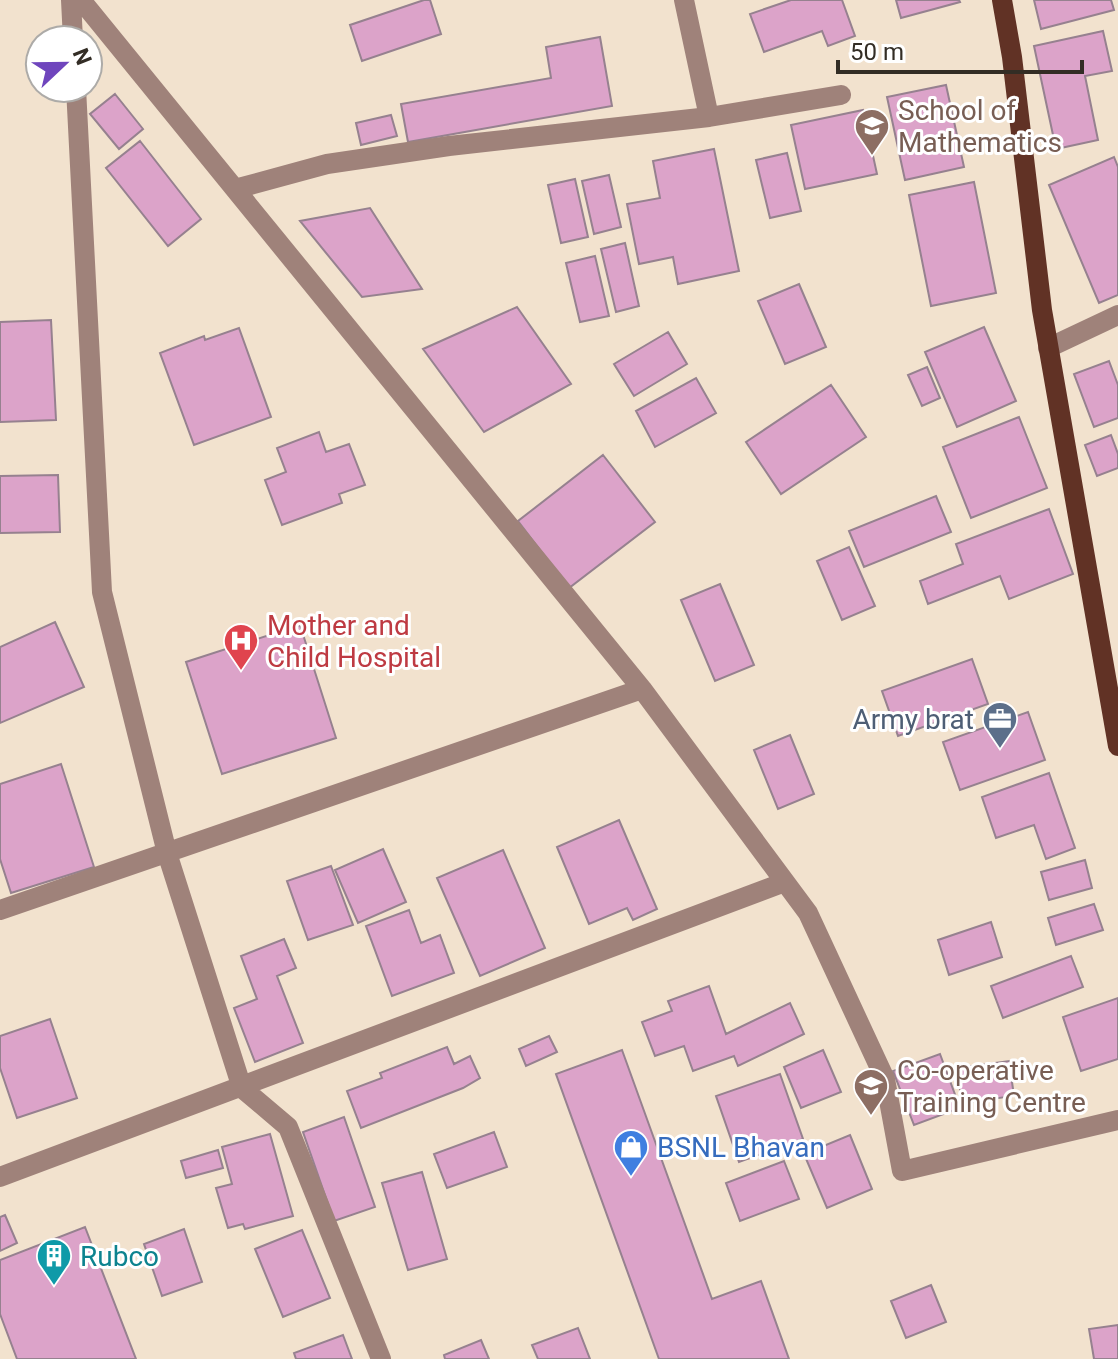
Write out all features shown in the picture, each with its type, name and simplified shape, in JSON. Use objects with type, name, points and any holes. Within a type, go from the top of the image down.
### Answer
[{"type":"main road","points":[[1002,0],[1012,57],[1048,348],[1118,746]]},
{"type":"street","points":[[71,0],[72,24]]},
{"type":"street","points":[[81,0],[642,689],[808,913],[885,1079],[902,1171],[1118,1120]]},
{"type":"street","points":[[684,0],[709,117]]},
{"type":"street","points":[[235,189],[327,164],[449,146],[709,117],[841,95]]},
{"type":"street","points":[[77,104],[102,592],[167,853],[242,1088],[288,1127],[381,1359]]},
{"type":"street","points":[[1048,348],[1118,315]]},
{"type":"street","points":[[0,910],[642,689]]},
{"type":"street","points":[[0,1177],[785,882]]},
{"type":"building","points":[[430,0],[441,34],[362,61],[350,25]]},
{"type":"building","points":[[791,0],[842,0],[855,36],[828,46],[822,31],[764,52],[750,14]]},
{"type":"building","points":[[896,0],[959,0],[960,2],[901,18]]},
{"type":"building","points":[[1034,0],[1111,0],[1114,10],[1041,29]]},
{"type":"building","points":[[1103,31],[1112,71],[1085,76],[1098,140],[1056,149],[1034,46]]},
{"type":"building","points":[[600,37],[612,106],[408,142],[401,104],[551,78],[546,47]]},
{"type":"building","points":[[946,85],[964,167],[905,180],[887,97]]},
{"type":"building","points":[[115,94],[143,129],[119,149],[90,114]]},
{"type":"building","points":[[863,110],[877,174],[805,189],[791,125]]},
{"type":"building","points":[[391,115],[397,136],[361,145],[356,123]]},
{"type":"building","points":[[140,141],[201,219],[168,246],[106,168]]},
{"type":"building","points":[[714,149],[739,271],[678,284],[673,257],[639,264],[627,204],[660,198],[653,161]]},
{"type":"building","points":[[787,153],[801,211],[770,218],[756,160]]},
{"type":"building","points":[[1114,157],[1118,167],[1118,295],[1099,303],[1049,185]]},
{"type":"building","points":[[609,175],[621,227],[594,234],[582,181]]},
{"type":"building","points":[[575,179],[588,237],[561,243],[548,185]]},
{"type":"building","points":[[974,182],[996,293],[931,306],[909,195]]},
{"type":"building","points":[[370,208],[422,289],[362,297],[300,221]]},
{"type":"building","points":[[625,243],[639,306],[616,312],[601,249]]},
{"type":"building","points":[[595,256],[609,316],[580,322],[566,263]]},
{"type":"building","points":[[799,284],[826,347],[785,364],[758,301]]},
{"type":"building","points":[[517,307],[571,384],[484,432],[423,349]]},
{"type":"building","points":[[51,320],[56,420],[0,422],[0,322]]},
{"type":"building","points":[[984,327],[1016,401],[957,427],[925,352]]},
{"type":"building","points":[[239,328],[271,417],[194,445],[160,353],[204,336],[205,340]]},
{"type":"building","points":[[668,332],[687,364],[634,396],[614,364]]},
{"type":"building","points":[[1109,361],[1118,385],[1118,418],[1094,427],[1074,374]]},
{"type":"building","points":[[927,367],[940,398],[922,406],[908,375]]},
{"type":"building","points":[[696,378],[716,413],[655,447],[636,411]]},
{"type":"building","points":[[831,385],[866,437],[781,494],[746,442]]},
{"type":"building","points":[[1019,417],[1047,488],[971,518],[943,447]]},
{"type":"building","points":[[319,432],[326,452],[349,444],[365,485],[339,494],[342,503],[282,525],[265,480],[286,472],[277,448]]},
{"type":"building","points":[[1111,435],[1118,454],[1118,468],[1097,476],[1085,445]]},
{"type":"building","points":[[603,455],[655,522],[569,588],[518,521]]},
{"type":"building","points":[[58,475],[60,532],[0,533],[0,476]]},
{"type":"building","points":[[936,496],[951,532],[864,567],[849,531]]},
{"type":"building","points":[[1049,509],[1073,574],[1009,599],[1000,576],[928,604],[920,581],[963,564],[956,544]]},
{"type":"building","points":[[849,547],[875,606],[842,620],[817,561]]},
{"type":"building","points":[[720,584],[754,665],[715,681],[681,600]]},
{"type":"building","points":[[55,622],[84,687],[0,723],[0,647]]},
{"type":"building","points":[[300,625],[336,738],[222,774],[186,662]]},
{"type":"building","points":[[972,659],[988,704],[898,736],[882,691]]},
{"type":"building","points":[[1028,712],[1045,760],[960,790],[943,742]]},
{"type":"building","points":[[790,735],[814,794],[778,809],[754,750]]},
{"type":"building","points":[[61,764],[94,867],[11,893],[0,859],[0,784]]},
{"type":"building","points":[[1049,773],[1075,848],[1046,859],[1034,825],[996,838],[982,797]]},
{"type":"building","points":[[619,820],[657,909],[633,920],[627,908],[589,924],[557,847]]},
{"type":"building","points":[[383,849],[406,902],[358,923],[335,870]]},
{"type":"building","points":[[503,850],[545,948],[480,976],[437,878]]},
{"type":"building","points":[[1085,860],[1092,888],[1049,900],[1041,872]]},
{"type":"building","points":[[331,866],[353,925],[308,940],[287,881]]},
{"type":"building","points":[[1094,904],[1103,930],[1056,945],[1048,918]]},
{"type":"building","points":[[409,910],[421,943],[440,935],[454,973],[392,996],[366,926]]},
{"type":"building","points":[[991,922],[1002,957],[949,975],[938,940]]},
{"type":"building","points":[[284,939],[296,968],[277,976],[303,1043],[255,1062],[234,1008],[257,999],[241,956]]},
{"type":"building","points":[[1071,956],[1083,987],[1003,1018],[991,986]]},
{"type":"building","points":[[709,986],[726,1034],[790,1003],[804,1034],[738,1066],[734,1056],[693,1071],[684,1046],[655,1056],[642,1022],[672,1011],[668,1001]]},
{"type":"building","points":[[1118,998],[1118,1059],[1081,1071],[1063,1017]]},
{"type":"building","points":[[50,1019],[77,1098],[17,1118],[0,1068],[0,1036]]},
{"type":"building","points":[[549,1036],[557,1052],[526,1066],[519,1049]]},
{"type":"building","points":[[447,1047],[454,1064],[470,1056],[480,1078],[463,1088],[361,1128],[347,1091],[382,1078],[380,1073]]},
{"type":"building","name":"BSNL Bhavan","points":[[622,1050],[712,1299],[761,1281],[789,1359],[659,1359],[556,1074]]},
{"type":"building","points":[[823,1050],[841,1092],[801,1108],[784,1067]]},
{"type":"building","points":[[940,1054],[960,1108],[914,1125],[893,1071]]},
{"type":"building","points":[[1009,1061],[1014,1096],[962,1103],[957,1068]]},
{"type":"building","points":[[780,1074],[803,1139],[739,1162],[716,1096]]},
{"type":"building","points":[[344,1117],[375,1207],[334,1221],[303,1132]]},
{"type":"building","points":[[494,1132],[507,1167],[447,1188],[434,1154]]},
{"type":"building","points":[[270,1134],[293,1216],[245,1229],[243,1224],[228,1228],[216,1188],[232,1184],[222,1147]]},
{"type":"building","points":[[850,1135],[872,1189],[827,1208],[804,1154]]},
{"type":"building","points":[[218,1150],[223,1168],[186,1178],[181,1161]]},
{"type":"building","points":[[784,1161],[799,1199],[740,1221],[726,1183]]},
{"type":"building","points":[[422,1172],[447,1259],[408,1270],[382,1183]]},
{"type":"building","points":[[5,1215],[17,1243],[0,1251],[0,1217]]},
{"type":"building","name":"Rubco","points":[[85,1227],[136,1359],[17,1359],[0,1314],[0,1260]]},
{"type":"building","points":[[184,1229],[202,1282],[162,1296],[144,1244]]},
{"type":"building","points":[[302,1230],[330,1298],[283,1317],[255,1249]]},
{"type":"building","points":[[931,1285],[946,1322],[906,1338],[891,1301]]},
{"type":"building","points":[[1118,1325],[1118,1359],[1094,1359],[1089,1329]]},
{"type":"building","points":[[578,1328],[590,1359],[538,1359],[532,1345]]},
{"type":"building","points":[[343,1335],[352,1359],[296,1359],[294,1353]]},
{"type":"building","points":[[481,1340],[489,1359],[445,1359],[444,1355]]},
{"type":"place","name":"School of Mathematics","points":[[872,157]]},
{"type":"place","name":"Mother and Child Hospital","points":[[241,672]]},
{"type":"place","name":"Army brat","points":[[1000,750]]},
{"type":"place","name":"Co-operative Training Centre","points":[[871,1117]]},
{"type":"place","name":"BSNL Bhavan","points":[[631,1178]]},
{"type":"place","name":"Rubco","points":[[54,1287]]}]
